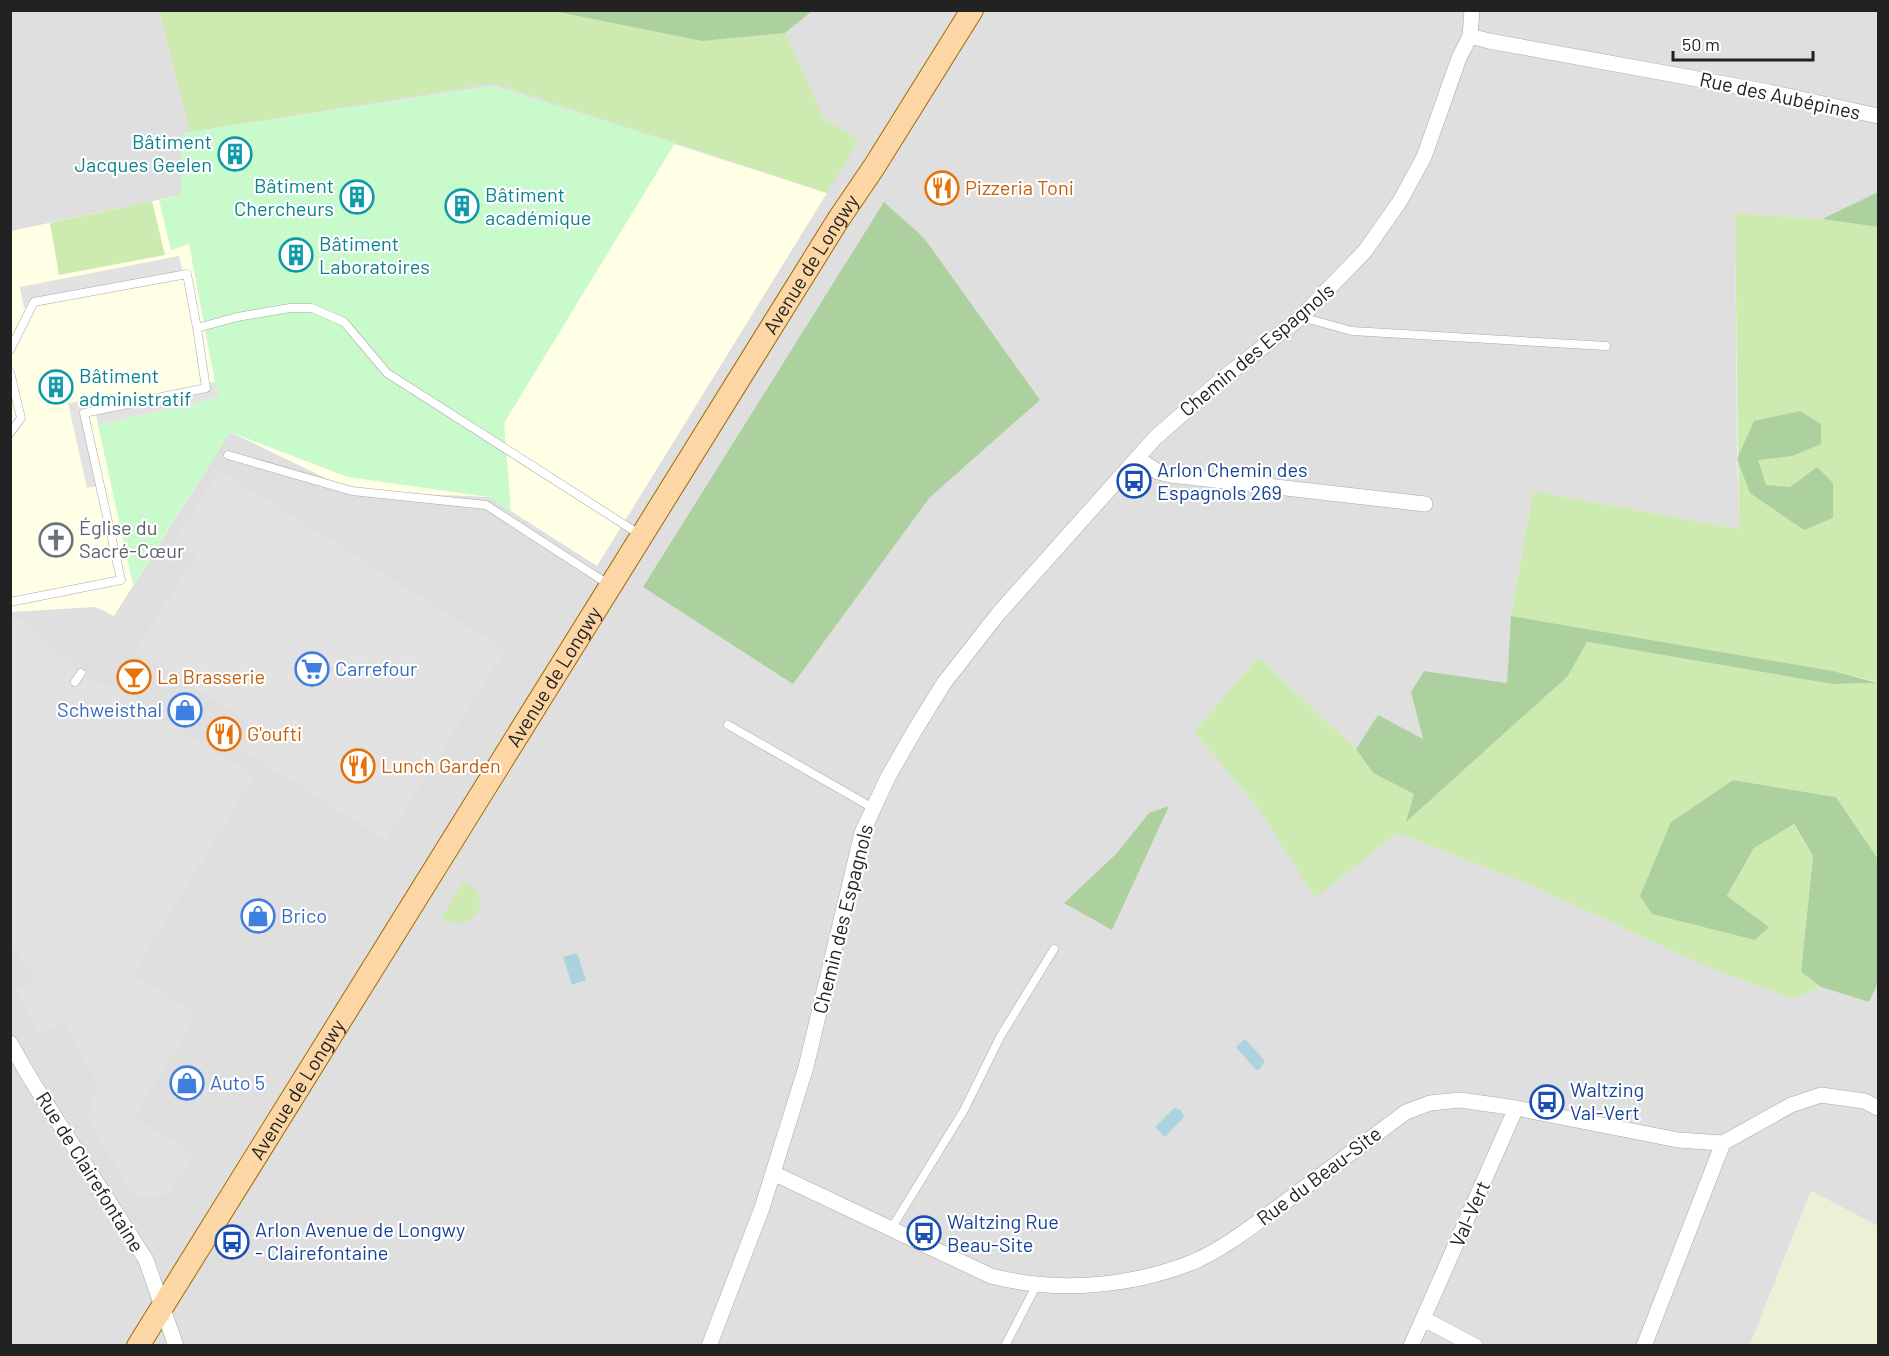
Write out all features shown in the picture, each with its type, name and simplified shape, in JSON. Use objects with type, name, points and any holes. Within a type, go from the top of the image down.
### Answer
[{"type":"main road","name":"Avenue de Longwy","points":[[138,1346],[612,587],[838,220],[972,10]]},
{"type":"street","name":"Chemin des Espagnols","points":[[709,1346],[762,1208],[806,1067],[862,833],[888,777],[944,683],[968,650],[1155,438],[1195,402],[1300,317],[1365,251],[1400,201],[1424,157],[1459,58],[1470,36],[1472,10]]},
{"type":"street","name":"Rue des Aubépines","points":[[1470,36],[1769,92],[1878,116]]},
{"type":"street","points":[[1137,458],[1158,472],[1171,475],[1425,504]]},
{"type":"street","name":"Rue de Clairefontaine","points":[[10,1043],[146,1260],[176,1346]]},
{"type":"street","points":[[1644,1346],[1723,1143],[1791,1105],[1821,1095],[1864,1101],[1878,1108]]},
{"type":"street","name":"Rue du Beau-Site","points":[[773,1173],[991,1276],[1011,1282],[1094,1285],[1134,1280],[1195,1261],[1243,1233],[1406,1112],[1430,1103],[1460,1100],[1516,1108],[1678,1140],[1723,1143]]},
{"type":"street","name":"Val-Vert","points":[[1411,1346],[1516,1108]]},
{"type":"street","points":[[1424,1319],[1475,1346]]},
{"type":"lane","points":[[10,350],[34,302],[187,274],[206,388],[84,413],[121,580],[10,602]]},
{"type":"lane","points":[[197,328],[237,317],[290,308],[312,308],[344,322],[387,373],[643,536]]},
{"type":"lane","points":[[1300,317],[1352,331],[1606,346]]},
{"type":"lane","points":[[10,372],[21,418],[10,433]]},
{"type":"lane","points":[[228,455],[352,491],[486,505],[612,587]]},
{"type":"lane","points":[[75,682],[81,673]]},
{"type":"lane","points":[[729,725],[873,808]]},
{"type":"lane","points":[[891,1229],[964,1110],[1000,1037],[1054,949]]},
{"type":"lane","points":[[1005,1346],[1037,1284]]},
{"type":"shaded area","points":[[10,11],[1878,11],[1878,192],[1822,219],[1735,213],[1739,529],[1533,491],[1511,616],[1507,683],[1424,671],[1411,692],[1423,740],[1378,716],[1356,749],[1258,657],[1194,732],[1259,809],[1397,833],[1533,886],[1707,967],[1790,998],[1804,995],[1821,987],[1869,1002],[1878,983],[1878,1226],[1811,1191],[1750,1345],[11,1345]]},
{"type":"shaded area","points":[[494,86],[827,193],[597,566],[489,497],[352,491],[230,432],[114,616],[96,607],[11,612],[11,231],[181,195],[183,133]]},
{"type":"shaded area","points":[[179,256],[184,278],[24,308],[20,287]]},
{"type":"shaded area","points":[[215,382],[220,397],[98,425],[95,408]]},
{"type":"shaded area","points":[[81,401],[102,485],[87,488],[68,403]]},
{"type":"shaded area","points":[[219,470],[505,650],[386,840],[239,748],[253,724],[135,651],[196,556],[175,541]]},
{"type":"shaded area","points":[[20,618],[81,673],[105,687],[111,685],[254,776],[133,974],[197,1015],[134,1117],[195,1155],[168,1194],[134,1197],[87,1118],[98,1084],[63,1022],[40,1035],[15,989],[35,979],[11,944],[10,620]]},
{"type":"shaded area","points":[[1811,1191],[1878,1226],[1878,1345],[1750,1345]]},
{"type":"green space","points":[[159,10],[554,10],[702,41],[785,33],[824,119],[859,140],[827,193],[494,83],[190,132]]},
{"type":"green space","points":[[554,11],[812,11],[785,33],[702,41]]},
{"type":"green space","points":[[494,86],[675,143],[504,423],[511,511],[489,497],[348,477],[230,432],[133,585],[98,425],[220,397],[215,382],[189,244],[171,250],[159,200],[181,195],[183,133]]},
{"type":"green space","points":[[1878,192],[1878,227],[1822,219]]},
{"type":"green space","points":[[152,201],[165,255],[59,275],[50,223]]},
{"type":"green space","points":[[884,202],[924,238],[1040,400],[930,497],[793,684],[643,587]]},
{"type":"green space","points":[[1735,213],[1822,219],[1878,227],[1878,682],[1833,671],[1511,616],[1533,491],[1739,529]]},
{"type":"green space","points":[[1800,411],[1821,424],[1821,444],[1792,456],[1758,460],[1766,485],[1790,487],[1817,467],[1833,483],[1833,518],[1804,530],[1750,493],[1737,459],[1754,421]]},
{"type":"green space","points":[[1511,616],[1833,671],[1878,683],[1832,684],[1587,642],[1568,676],[1406,822],[1414,794],[1373,773],[1356,749],[1378,715],[1423,739],[1411,692],[1424,671],[1507,683]]},
{"type":"green space","points":[[1587,642],[1832,684],[1878,683],[1878,859],[1836,797],[1733,780],[1671,822],[1755,940],[1768,927],[1727,897],[1754,848],[1793,824],[1813,856],[1801,972],[1821,987],[1804,995],[1790,998],[1707,967],[1533,886],[1397,833],[1315,898],[1259,809],[1194,732],[1258,657],[1356,749],[1373,773],[1414,794],[1407,821],[1568,676]]},
{"type":"green space","points":[[1733,780],[1836,797],[1878,859],[1878,983],[1869,1002],[1821,987],[1801,972],[1813,856],[1794,824],[1754,848],[1727,896],[1769,927],[1755,940],[1652,914],[1640,896],[1671,822]]},
{"type":"green space","points":[[1169,806],[1112,930],[1064,903],[1116,854],[1149,813]]},
{"type":"green space","points":[[464,881],[476,889],[480,906],[477,913],[473,918],[460,923],[443,919],[442,916]]},
{"type":"water","points":[[577,953],[586,980],[572,985],[563,957]]},
{"type":"water","points":[[1245,1039],[1265,1061],[1259,1070],[1256,1070],[1236,1047]]},
{"type":"water","points":[[1174,1108],[1181,1110],[1184,1117],[1165,1137],[1155,1127]]},
{"type":"place","name":"Bâtiment Jacques Geelen","points":[[235,154]]},
{"type":"place","name":"Pizzeria Toni","points":[[942,188]]},
{"type":"place","name":"Bâtiment Chercheurs","points":[[357,197]]},
{"type":"place","name":"Bâtiment académique","points":[[462,206]]},
{"type":"place","name":"Bâtiment Laboratoires","points":[[296,255]]},
{"type":"place","name":"Bâtiment administratif","points":[[56,387]]},
{"type":"place","name":"Arlon Chemin des Espagnols 269","points":[[1134,481]]},
{"type":"place","name":"Église du Sacré-Cœur","points":[[56,540]]},
{"type":"place","name":"Carrefour","points":[[312,669]]},
{"type":"place","name":"La Brasserie","points":[[134,677]]},
{"type":"place","name":"Schweisthal","points":[[185,710]]},
{"type":"place","name":"G'oufti","points":[[224,734]]},
{"type":"place","name":"Lunch Garden","points":[[358,766]]},
{"type":"place","name":"Brico","points":[[258,916]]},
{"type":"place","name":"Auto 5","points":[[187,1083]]},
{"type":"place","name":"Waltzing Val-Vert","points":[[1547,1102]]},
{"type":"place","name":"Waltzing Rue Beau-Site","points":[[924,1233]]},
{"type":"place","name":"Arlon Avenue de Longwy - Clairefontaine","points":[[232,1242]]}]
